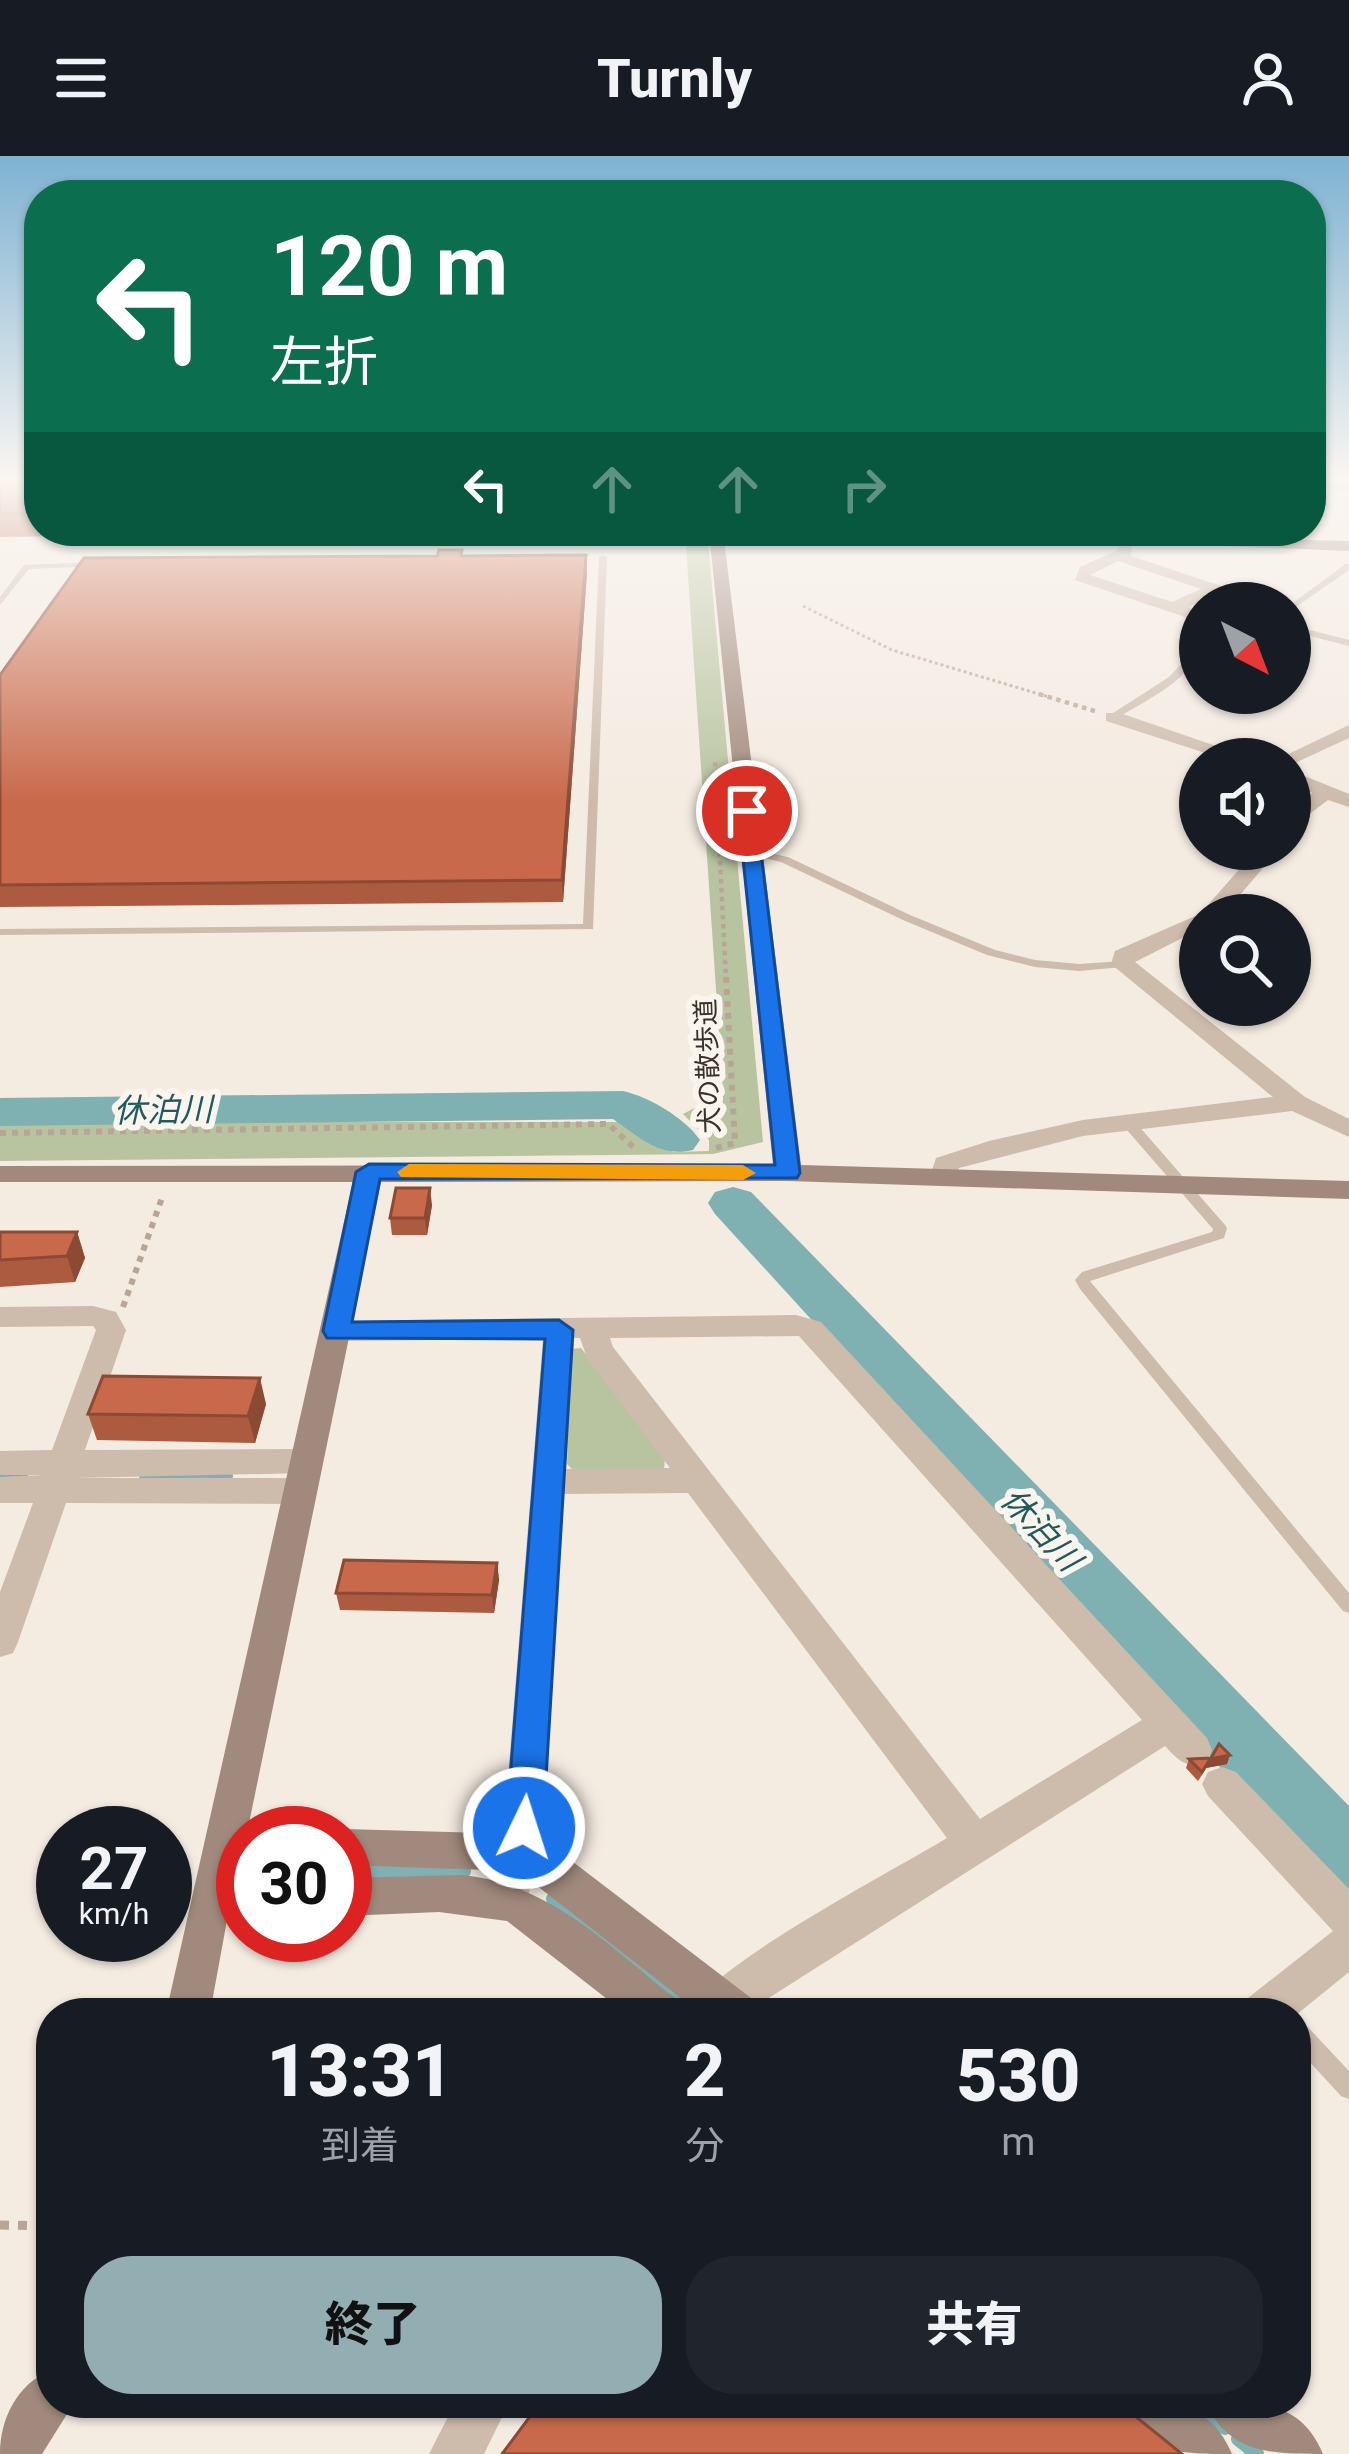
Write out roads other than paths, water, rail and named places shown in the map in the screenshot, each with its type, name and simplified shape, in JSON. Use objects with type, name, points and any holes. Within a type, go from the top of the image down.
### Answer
[{"type":"main road","points":[[722,587],[788,1173]]},
{"type":"main road","points":[[242,1806],[303,1476],[369,1172]]},
{"type":"main road","points":[[0,1174],[788,1173],[1349,1190]]},
{"type":"main road","points":[[372,1848],[522,1853],[546,1865],[709,1998]]},
{"type":"main road","points":[[372,1896],[479,1894],[509,1900],[530,1910],[640,1998]]},
{"type":"main road","points":[[194,1998],[216,1937]]},
{"type":"main road","points":[[11,2454],[36,2418]]},
{"type":"main road","points":[[1162,2418],[1206,2454]]},
{"type":"main road","points":[[1251,2418],[1297,2454]]},
{"type":"street","points":[[1111,587],[1179,610]]},
{"type":"street","points":[[1173,608],[1215,590],[1207,587]]},
{"type":"street","points":[[1112,716],[1180,738]]},
{"type":"street","points":[[1311,748],[1349,730]]},
{"type":"street","points":[[1311,786],[1349,801]]},
{"type":"street","points":[[1311,804],[1324,792]]},
{"type":"street","points":[[1229,894],[1250,870]]},
{"type":"street","points":[[1179,931],[1123,956],[1123,964],[1296,1103],[1349,1129]]},
{"type":"street","points":[[944,1179],[946,1164],[957,1158],[1124,1119],[1296,1103]]},
{"type":"street","points":[[0,1317],[93,1316],[108,1322],[111,1330],[0,1642]]},
{"type":"street","points":[[337,1331],[796,1325],[810,1329],[1181,1737],[974,1842],[739,1998]]},
{"type":"street","points":[[576,1329],[598,1350],[974,1842]]},
{"type":"street","points":[[509,1900],[522,1853],[549,1482],[576,1329]]},
{"type":"street","points":[[0,1463],[61,1476],[303,1476]]},
{"type":"street","points":[[0,1490],[61,1476]]},
{"type":"street","points":[[549,1482],[696,1480]]},
{"type":"street","points":[[1222,1784],[1349,1918]]},
{"type":"street","points":[[1296,1998],[1349,1945]]},
{"type":"street","points":[[454,2454],[474,2418]]},
{"type":"lane","points":[[0,932],[590,927],[603,587]]},
{"type":"lane","points":[[1311,633],[1349,643]]},
{"type":"lane","points":[[1112,716],[1179,675]]},
{"type":"lane","points":[[751,852],[800,866],[1014,960],[1070,970],[1123,964]]},
{"type":"lane","points":[[1124,1119],[1220,1228],[1219,1235],[1082,1280],[1349,1606]]},
{"type":"lane","points":[[1311,2049],[1349,2088]]},
{"type":"waterway","name":"休泊川","points":[[0,1112],[623,1105],[676,1140]]},
{"type":"waterway","name":"休泊川","points":[[733,1203],[1349,1856]]},
{"type":"waterway","points":[[0,1477],[23,1476]]},
{"type":"waterway","points":[[144,1476],[228,1476]]},
{"type":"waterway","points":[[372,1872],[464,1871]]},
{"type":"waterway","points":[[553,1899],[680,1998]]},
{"type":"waterway","points":[[1212,2418],[1225,2428]]},
{"type":"waterway","points":[[1238,2439],[1257,2454]]}]
